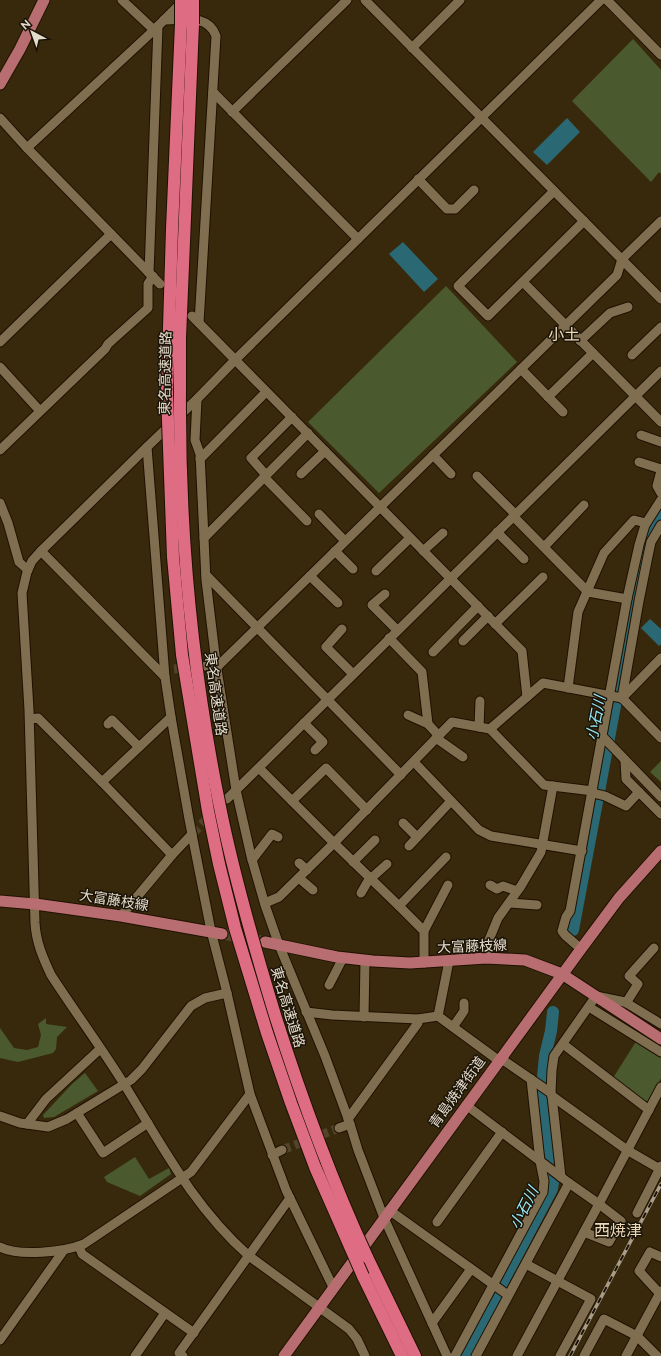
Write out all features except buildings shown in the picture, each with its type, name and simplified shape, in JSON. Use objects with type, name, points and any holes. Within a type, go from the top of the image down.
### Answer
[{"type":"highway","name":"東名高速道路","points":[[183,0],[187,24],[181,315],[180,450],[187,582],[204,721],[230,851],[259,963],[290,1064],[331,1173],[368,1257],[415,1356]]},
{"type":"highway","name":"東名高速道路","points":[[193,0],[187,24],[171,251],[167,393],[173,557],[182,655],[208,810],[219,864],[235,928],[267,1033],[315,1166],[363,1276],[402,1356]]},
{"type":"main road","points":[[0,84],[20,49],[44,0]]},
{"type":"main road","name":"青島焼津街道","points":[[284,1356],[581,948],[619,898],[661,851]]},
{"type":"main road","name":"大富藤枝線","points":[[0,901],[34,904],[121,916],[216,933]]},
{"type":"main road","name":"大富藤枝線","points":[[265,942],[343,958],[366,960],[410,963],[486,958],[525,960],[562,974],[658,1037]]},
{"type":"street","points":[[122,0],[159,26],[200,20],[213,28],[216,36],[199,323]]},
{"type":"street","points":[[173,0],[173,12]]},
{"type":"street","points":[[27,148],[159,26],[183,0]]},
{"type":"street","points":[[232,112],[348,0]]},
{"type":"street","points":[[365,0],[661,299]]},
{"type":"street","points":[[412,48],[460,0]]},
{"type":"street","points":[[365,1356],[357,1339],[349,1329],[249,1256],[209,1215],[182,1178],[124,1084],[51,975],[43,960],[36,934],[34,904],[30,719],[22,599],[24,583],[32,561],[41,551],[601,0]]},
{"type":"street","points":[[607,0],[661,55]]},
{"type":"street","points":[[0,450],[106,348],[108,344],[148,308],[148,284],[151,275],[159,26]]},
{"type":"street","points":[[213,92],[358,239]]},
{"type":"street","points":[[0,118],[27,148],[160,284]]},
{"type":"street","points":[[418,179],[447,209],[455,208],[474,190]]},
{"type":"street","points":[[554,191],[458,286],[488,316],[584,221]]},
{"type":"street","points":[[205,666],[216,665],[258,627],[617,275],[622,260],[661,221]]},
{"type":"street","points":[[0,342],[111,234]]},
{"type":"street","points":[[523,282],[661,422]]},
{"type":"street","points":[[580,341],[610,313],[628,307]]},
{"type":"street","points":[[192,316],[522,651],[527,697]]},
{"type":"street","points":[[632,355],[661,327]]},
{"type":"street","points":[[548,397],[593,353]]},
{"type":"street","points":[[0,367],[40,411]]},
{"type":"street","points":[[520,369],[562,412]]},
{"type":"street","points":[[227,799],[661,371]]},
{"type":"street","points":[[200,459],[266,392]]},
{"type":"street","points":[[197,399],[195,440],[200,459],[206,575],[216,665],[236,790],[252,860],[279,945],[325,1056],[358,1150],[387,1214],[447,1356]]},
{"type":"street","points":[[292,417],[251,458],[265,476],[307,521]]},
{"type":"street","points":[[204,538],[308,433]]},
{"type":"street","points":[[641,435],[661,442]]},
{"type":"street","points":[[147,447],[168,672],[170,717],[188,819],[216,933],[227,993],[250,1094],[272,1155],[290,1198],[333,1287]]},
{"type":"street","points":[[301,474],[325,451]]},
{"type":"street","points":[[433,455],[451,474]]},
{"type":"street","points":[[639,462],[661,470],[658,486],[661,492]]},
{"type":"street","points":[[477,476],[588,592],[627,599]]},
{"type":"street","points":[[581,948],[562,931],[566,917],[570,911],[582,851],[611,696],[627,599],[639,545],[646,523],[661,500]]},
{"type":"street","points":[[0,503],[8,523],[19,562],[28,570]]},
{"type":"street","points":[[544,546],[584,505]]},
{"type":"street","points":[[319,514],[345,541]]},
{"type":"street","points":[[568,688],[578,612],[604,553],[634,520],[646,523]]},
{"type":"street","points":[[622,698],[638,601],[651,542],[661,527]]},
{"type":"street","points":[[497,532],[524,559]]},
{"type":"street","points":[[424,551],[443,533]]},
{"type":"street","points":[[376,571],[410,538]]},
{"type":"street","points":[[335,550],[353,569]]},
{"type":"street","points":[[41,551],[168,672]]},
{"type":"street","points":[[206,575],[401,775]]},
{"type":"street","points":[[310,576],[338,603]]},
{"type":"street","points":[[495,624],[543,577]]},
{"type":"street","points":[[385,594],[372,606],[397,630]]},
{"type":"street","points":[[433,652],[478,606]]},
{"type":"street","points":[[464,641],[488,616]]},
{"type":"street","points":[[342,629],[326,646],[353,674]]},
{"type":"street","points":[[389,638],[422,672],[428,724],[437,737],[463,757]]},
{"type":"street","points":[[622,698],[661,658]]},
{"type":"street","points":[[490,728],[543,682],[622,698],[661,738]]},
{"type":"street","points":[[479,726],[480,701]]},
{"type":"street","points":[[408,716],[428,724]]},
{"type":"street","points":[[102,782],[170,717]]},
{"type":"street","points":[[30,719],[38,718],[172,855]]},
{"type":"street","points":[[108,724],[112,720],[139,747]]},
{"type":"street","points":[[265,903],[279,897],[299,878],[452,722],[490,728],[544,785],[593,792],[626,806],[639,792]]},
{"type":"street","points":[[304,723],[323,742],[315,750]]},
{"type":"street","points":[[603,737],[661,797]]},
{"type":"street","points":[[625,760],[626,779],[661,814]]},
{"type":"street","points":[[414,762],[479,830],[491,836],[582,851]]},
{"type":"street","points":[[259,768],[424,931]]},
{"type":"street","points":[[292,801],[326,768],[367,810]]},
{"type":"street","points":[[486,958],[486,947],[498,918],[510,903],[541,852],[553,786]]},
{"type":"street","points":[[409,846],[451,801]]},
{"type":"street","points":[[403,823],[417,837]]},
{"type":"street","points":[[121,916],[172,855],[192,834]]},
{"type":"street","points":[[252,860],[272,834],[278,837]]},
{"type":"street","points":[[353,862],[375,840]]},
{"type":"street","points":[[399,906],[446,857]]},
{"type":"street","points":[[299,863],[307,870]]},
{"type":"street","points":[[361,893],[368,881],[387,864]]},
{"type":"street","points":[[299,878],[313,890]]},
{"type":"street","points":[[424,963],[424,931],[448,885]]},
{"type":"street","points":[[490,885],[497,889],[503,886],[516,891]]},
{"type":"street","points":[[510,903],[537,905]]},
{"type":"street","points":[[626,1003],[638,984],[629,976],[654,948]]},
{"type":"street","points":[[329,986],[343,958]]},
{"type":"street","points":[[364,1017],[366,960]]},
{"type":"street","points":[[438,1016],[449,961]]},
{"type":"street","points":[[0,1116],[20,1123],[48,1127],[67,1119],[131,1080],[191,1006],[205,998],[227,993]]},
{"type":"street","points":[[561,1177],[550,1093],[554,1056],[596,996],[626,1003],[661,1024]]},
{"type":"street","points":[[453,1027],[464,1012],[464,1003]]},
{"type":"street","points":[[589,1007],[661,1052]]},
{"type":"street","points":[[306,1012],[332,1015],[418,1019],[438,1016],[499,1059],[533,1080],[626,1150],[660,1168],[637,1213]]},
{"type":"street","points":[[338,1128],[349,1121],[418,1023],[418,1019]]},
{"type":"street","points":[[563,1044],[649,1110]]},
{"type":"street","points":[[28,1124],[46,1099],[100,1049]]},
{"type":"street","points":[[455,1356],[542,1192],[544,1181],[540,1161],[533,1080]]},
{"type":"street","points":[[517,1356],[661,1087]]},
{"type":"street","points":[[0,1247],[16,1252],[32,1252],[64,1250],[84,1244],[191,1172],[250,1094]]},
{"type":"street","points":[[466,1105],[621,1221],[609,1242],[584,1232]]},
{"type":"street","points":[[77,1113],[102,1153],[148,1123]]},
{"type":"street","points":[[437,1222],[502,1132]]},
{"type":"street","points":[[272,1155],[282,1150]]},
{"type":"street","points":[[476,1356],[569,1183]]},
{"type":"street","points":[[183,1356],[179,1353],[290,1198]]},
{"type":"street","points":[[387,1214],[508,1295]]},
{"type":"street","points":[[79,1246],[82,1254],[194,1332]]},
{"type":"street","points":[[0,1340],[64,1250]]},
{"type":"street","points":[[626,1356],[660,1293],[639,1271],[650,1252],[661,1257]]},
{"type":"street","points":[[526,1264],[591,1299],[560,1356]]},
{"type":"street","points":[[432,1323],[471,1269]]},
{"type":"street","points":[[135,1356],[165,1313]]},
{"type":"street","points":[[584,1356],[604,1319],[637,1336],[657,1356]]},
{"type":"green space","points":[[633,39],[661,70],[661,174],[659,172],[651,182],[572,101]]},
{"type":"green space","points":[[446,286],[517,362],[379,493],[308,422]]},
{"type":"green space","points":[[661,761],[661,782],[650,772]]},
{"type":"green space","points":[[46,1018],[46,1024],[67,1027],[57,1037],[56,1049],[53,1053],[18,1062],[0,1058],[0,1028],[14,1048],[27,1050],[38,1047],[41,1035],[38,1024]]},
{"type":"green space","points":[[637,1040],[661,1056],[661,1078],[649,1101],[645,1102],[613,1078]]},
{"type":"green space","points":[[85,1073],[98,1091],[54,1117],[44,1118],[43,1115],[72,1084]]},
{"type":"green space","points":[[135,1157],[149,1179],[169,1168],[171,1174],[140,1196],[107,1182],[104,1177]]},
{"type":"water","points":[[567,118],[580,132],[547,165],[533,152]]},
{"type":"water","points":[[403,242],[438,279],[424,292],[389,254]]},
{"type":"water","points":[[650,619],[661,629],[661,644],[659,646],[641,628]]},
{"type":"waterway","name":"小石川","points":[[573,930],[643,555],[649,537],[661,515]]},
{"type":"waterway","name":"小石川","points":[[464,1356],[552,1189],[553,1182],[541,1098],[545,1056],[551,1031],[553,1012]]},
{"type":"tunnel","points":[[174,669],[203,666]]},
{"type":"tunnel","points":[[192,834],[223,802]]},
{"type":"tunnel","points":[[222,934],[261,941]]},
{"type":"tunnel","points":[[282,1150],[339,1128]]},
{"type":"railway","points":[[570,1356],[661,1184]]},
{"type":"district","name":"小土","points":[[564,334]]},
{"type":"district","name":"西焼津","points":[[618,1230]]}]
